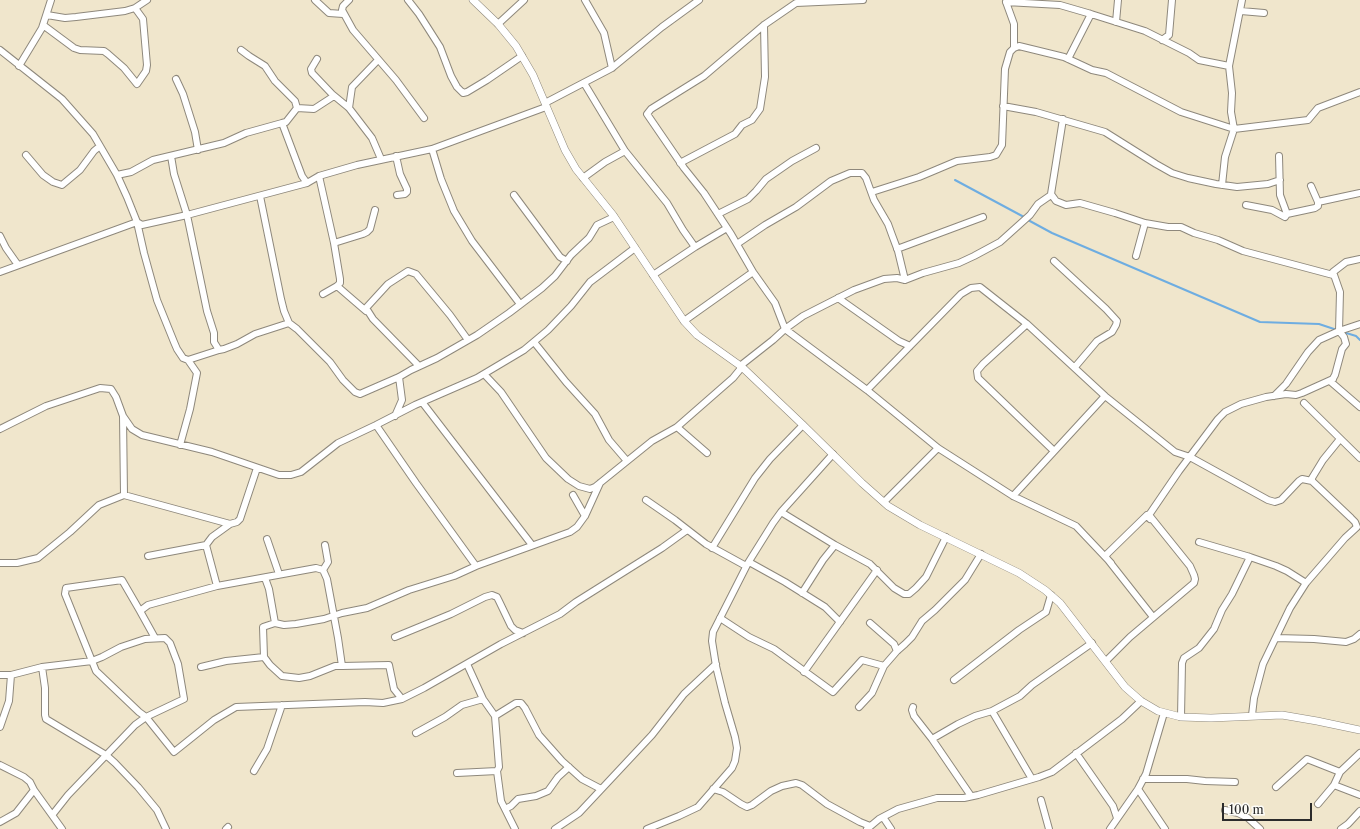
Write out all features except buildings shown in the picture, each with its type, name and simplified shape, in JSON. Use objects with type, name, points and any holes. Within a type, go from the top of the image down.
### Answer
[{"type":"street","points":[[19,66],[43,25],[52,0]]},
{"type":"street","points":[[47,15],[65,18],[125,11],[136,8],[147,0]]},
{"type":"street","points":[[315,0],[329,13],[343,14]]},
{"type":"street","points":[[349,0],[343,6],[343,14],[353,30],[404,90],[424,118]]},
{"type":"street","points":[[408,0],[419,14],[440,47],[451,76],[457,87],[463,93],[487,80],[522,56]]},
{"type":"street","points":[[473,0],[498,24],[516,46],[533,75],[565,150],[583,178],[614,217],[684,321],[697,334],[741,366],[834,454],[862,483],[884,502],[920,525],[1019,573],[1051,595],[1060,603],[1092,642],[1125,687],[1141,701],[1158,711],[1181,717],[1211,718],[1252,715],[1282,715],[1360,730]]},
{"type":"street","points":[[498,24],[524,0]]},
{"type":"street","points":[[585,0],[604,33],[612,68]]},
{"type":"street","points":[[0,272],[139,223],[187,215],[307,183],[319,176],[381,159],[432,149],[545,105],[612,68],[662,27],[699,0]]},
{"type":"street","points":[[863,0],[796,3],[764,25],[704,76],[651,108],[647,114],[680,163],[704,193],[727,228],[753,272],[775,303],[785,329],[867,390],[938,448],[1013,496],[1076,526],[1111,563]]},
{"type":"street","points":[[1116,22],[1118,0]]},
{"type":"street","points":[[1162,40],[1168,35],[1172,0]]},
{"type":"street","points":[[1222,185],[1225,157],[1234,129],[1231,112],[1232,93],[1228,66],[1241,11],[1242,0]]},
{"type":"street","points":[[1014,48],[1014,24],[1009,1],[1060,5],[1091,14],[1145,32],[1189,53],[1200,60],[1228,66]]},
{"type":"street","points":[[43,25],[74,48],[80,50],[104,51],[124,68],[137,84],[146,71],[147,65],[143,19],[136,8]]},
{"type":"street","points":[[1241,11],[1264,13]]},
{"type":"street","points":[[1068,59],[1091,14]]},
{"type":"street","points":[[680,163],[735,134],[740,130],[742,125],[752,120],[760,109],[765,77],[764,25]]},
{"type":"street","points":[[872,192],[919,177],[957,161],[996,155],[1002,145],[1005,69],[1010,52],[1019,46],[1068,59],[1092,70],[1106,73],[1181,112],[1234,129],[1308,120],[1318,108],[1360,92]]},
{"type":"street","points":[[0,50],[62,99],[93,134],[117,175],[139,223],[138,231],[157,300],[177,350],[183,358],[188,360],[197,373],[190,409],[180,445]]},
{"type":"street","points":[[241,50],[265,66],[275,81],[295,100],[297,108]]},
{"type":"street","points":[[317,59],[311,69],[312,72],[336,98],[349,108],[372,138],[381,159]]},
{"type":"street","points":[[349,108],[352,87],[378,60]]},
{"type":"street","points":[[176,79],[183,94],[195,132],[198,150]]},
{"type":"street","points":[[584,83],[625,151],[668,203],[683,230],[695,247]]},
{"type":"street","points":[[297,108],[314,108],[336,98],[350,98]]},
{"type":"street","points":[[1003,106],[1036,112],[1105,132],[1172,173],[1188,178],[1237,187],[1268,184],[1280,180]]},
{"type":"street","points":[[117,175],[131,172],[153,160],[224,143],[246,133],[286,122],[297,108]]},
{"type":"street","points":[[1062,119],[1051,195],[1053,199],[1066,205],[1080,203],[1116,212],[1145,223],[1168,227],[1181,227],[1194,233],[1218,240],[1243,251],[1333,275]]},
{"type":"street","points":[[282,123],[302,176],[307,183]]},
{"type":"street","points":[[26,155],[43,176],[62,185],[80,170],[94,151],[100,146]]},
{"type":"street","points":[[718,214],[748,199],[756,192],[766,178],[792,161],[816,148]]},
{"type":"street","points":[[432,149],[441,179],[454,211],[472,241],[520,304]]},
{"type":"street","points":[[583,178],[605,162],[625,151]]},
{"type":"street","points":[[171,156],[174,174],[187,215],[207,311],[214,333],[214,342],[219,350]]},
{"type":"street","points":[[396,156],[400,174],[407,188],[407,192],[405,194],[397,195]]},
{"type":"street","points":[[1279,156],[1280,194],[1287,214]]},
{"type":"street","points":[[737,244],[765,225],[796,207],[831,181],[850,173],[862,173],[866,178],[878,208],[888,224],[897,249],[905,280]]},
{"type":"street","points":[[319,176],[334,243],[340,279],[340,283],[323,294]]},
{"type":"street","points":[[1246,206],[1272,210],[1285,217],[1287,214],[1315,208],[1318,206],[1318,202],[1311,186]]},
{"type":"street","points":[[1318,202],[1360,193]]},
{"type":"street","points":[[484,374],[501,392],[540,451],[555,468],[568,479],[584,488],[590,489],[600,483],[652,441],[677,427],[733,378],[741,366],[785,329],[804,316],[854,290],[873,282],[897,278],[905,280],[923,273],[959,263],[974,256],[1000,242],[1030,215],[1038,204],[1051,195]]},
{"type":"street","points":[[260,196],[284,311],[289,323],[330,362],[355,392],[360,394],[400,377],[437,358],[509,313],[542,288],[555,276],[589,238],[597,225],[614,217]]},
{"type":"street","points":[[514,196],[560,257],[567,261]]},
{"type":"street","points":[[334,243],[367,232],[370,229],[375,210]]},
{"type":"street","points":[[897,249],[983,217]]},
{"type":"street","points":[[1136,256],[1145,223]]},
{"type":"street","points":[[653,275],[727,228]]},
{"type":"street","points":[[0,236],[6,248],[18,265]]},
{"type":"street","points":[[0,428],[46,406],[100,388],[111,389],[116,397],[123,416],[132,428],[142,435],[212,452],[279,475],[291,475],[301,472],[338,443],[413,406],[477,378],[516,356],[548,330],[571,306],[590,282],[635,248]]},
{"type":"street","points":[[1360,259],[1346,262],[1334,271],[1333,275],[1340,292],[1339,330],[1344,337],[1346,344],[1342,349],[1331,382],[1360,407]]},
{"type":"street","points":[[1054,261],[1117,321],[1112,332],[1097,341],[1075,367]]},
{"type":"street","points":[[366,311],[368,305],[388,284],[408,271],[413,272],[446,309],[468,340]]},
{"type":"street","points":[[684,321],[753,272]]},
{"type":"street","points":[[336,286],[366,311],[419,366]]},
{"type":"street","points":[[867,390],[961,294],[971,288],[980,287],[1027,324],[1105,396],[1175,452],[1190,457],[1268,500],[1275,502],[1281,500],[1302,479],[1312,481],[1355,522],[1357,527],[1348,534],[1306,583],[1290,608],[1263,664],[1254,698],[1252,715]]},
{"type":"street","points":[[838,298],[899,341],[910,346]]},
{"type":"street","points":[[188,360],[224,349],[255,334],[289,323]]},
{"type":"street","points":[[1027,324],[983,364],[977,371],[978,378],[1054,451]]},
{"type":"street","points":[[1274,396],[1286,384],[1319,340],[1339,330],[1360,324]]},
{"type":"street","points":[[534,342],[566,382],[595,414],[609,440],[627,461]]},
{"type":"street","points":[[395,416],[402,400],[400,377]]},
{"type":"street","points":[[1106,661],[1194,583],[1195,580],[1190,566],[1149,515],[1190,457],[1225,412],[1241,404],[1274,396],[1302,393],[1333,379]]},
{"type":"street","points":[[1013,496],[1105,396]]},
{"type":"street","points":[[402,400],[413,406]]},
{"type":"street","points":[[422,402],[532,545]]},
{"type":"street","points":[[1304,403],[1360,458]]},
{"type":"street","points":[[123,416],[124,495]]},
{"type":"street","points":[[376,425],[416,484],[476,566]]},
{"type":"street","points":[[712,548],[755,478],[770,459],[803,425]]},
{"type":"street","points":[[677,427],[708,453]]},
{"type":"street","points":[[1312,481],[1312,478],[1323,460],[1340,439]]},
{"type":"street","points":[[884,502],[938,448]]},
{"type":"street","points":[[647,829],[698,807],[732,768],[735,761],[737,748],[716,664],[712,642],[713,632],[748,564],[781,512],[834,454]]},
{"type":"street","points":[[148,556],[206,545],[212,537],[230,524],[237,522],[240,519],[257,468]]},
{"type":"street","points":[[402,699],[394,689],[389,665],[335,666],[310,676],[300,678],[282,676],[264,657],[263,627],[275,623],[284,625],[296,624],[367,608],[390,597],[454,576],[476,566],[570,532],[577,527],[585,516],[600,483]]},
{"type":"street","points":[[0,563],[17,563],[38,558],[70,532],[99,505],[124,495],[230,524]]},
{"type":"street","points":[[573,495],[585,516]]},
{"type":"street","points":[[646,500],[712,548],[785,582],[825,608],[840,622]]},
{"type":"street","points":[[781,512],[835,546],[870,564],[898,592],[904,594],[909,594],[926,577],[946,538]]},
{"type":"street","points":[[1154,617],[1105,556],[1147,515],[1159,527]]},
{"type":"street","points":[[155,638],[122,580],[66,588],[65,594],[96,671],[146,717],[174,752],[214,720],[236,707],[282,704],[383,703],[402,699],[560,614],[576,602],[662,548],[687,530]]},
{"type":"street","points":[[267,539],[279,574]]},
{"type":"street","points":[[1199,542],[1250,557],[1287,571],[1306,583]]},
{"type":"street","points":[[206,545],[217,586]]},
{"type":"street","points":[[323,570],[328,562],[325,545]]},
{"type":"street","points":[[802,593],[823,560],[835,546]]},
{"type":"street","points":[[859,707],[872,693],[884,666],[912,637],[922,621],[965,580],[981,554]]},
{"type":"street","points":[[1181,717],[1182,663],[1184,658],[1200,648],[1214,629],[1222,610],[1232,594],[1250,557]]},
{"type":"street","points":[[140,611],[148,605],[217,586],[316,568],[323,570]]},
{"type":"street","points":[[323,570],[327,579],[342,666]]},
{"type":"street","points":[[804,672],[877,570]]},
{"type":"street","points":[[265,578],[269,589],[275,623]]},
{"type":"street","points":[[395,637],[492,595],[497,596],[511,626],[515,630],[523,633]]},
{"type":"street","points":[[954,680],[1018,630],[1046,612],[1051,595]]},
{"type":"street","points":[[720,618],[749,637],[774,649],[833,692],[862,660],[884,666]]},
{"type":"street","points":[[870,623],[899,649]]},
{"type":"street","points":[[1276,638],[1346,642],[1354,640],[1360,634]]},
{"type":"street","points":[[0,675],[11,675],[42,667],[92,661],[121,647],[145,639],[165,638],[170,643],[178,664],[184,699],[146,717],[135,724],[68,795],[53,814]]},
{"type":"street","points":[[932,739],[958,724],[975,716],[992,711],[1020,696],[1032,685],[1092,642]]},
{"type":"street","points":[[201,666],[226,661],[264,657]]},
{"type":"street","points":[[467,664],[483,699],[495,716],[499,767],[497,771],[501,801],[515,829]]},
{"type":"street","points":[[555,829],[579,813],[652,735],[684,694],[716,664]]},
{"type":"street","points":[[42,667],[45,688],[44,715],[46,719],[106,756],[138,787],[156,810],[166,829]]},
{"type":"street","points":[[0,727],[9,701],[11,675]]},
{"type":"street","points":[[416,733],[445,717],[462,705],[483,699]]},
{"type":"street","points":[[714,789],[723,792],[747,807],[771,791],[782,786],[796,784],[802,785],[827,804],[869,828],[883,817],[898,809],[936,798],[971,796],[1052,772],[1122,719],[1141,701]]},
{"type":"street","points":[[495,716],[516,704],[521,703],[539,735],[582,779],[601,789]]},
{"type":"street","points":[[254,771],[268,749],[282,704]]},
{"type":"street","points":[[913,707],[912,710],[914,716],[932,739],[971,796]]},
{"type":"street","points":[[992,711],[1032,779]]},
{"type":"street","points":[[1110,829],[1138,789],[1146,774],[1164,713]]},
{"type":"street","points":[[1076,753],[1113,806],[1117,818]]},
{"type":"street","points":[[1318,804],[1334,785],[1340,772],[1360,753]]},
{"type":"street","points":[[1276,787],[1307,759],[1340,772]]},
{"type":"street","points":[[0,765],[24,777],[30,782],[62,829]]},
{"type":"street","points":[[505,809],[511,806],[518,799],[536,796],[548,790],[558,777],[569,767]]},
{"type":"street","points":[[458,773],[497,771]]},
{"type":"street","points":[[1143,779],[1187,778],[1205,781],[1235,782]]},
{"type":"street","points":[[1334,785],[1360,795]]},
{"type":"street","points":[[1138,789],[1165,829]]},
{"type":"street","points":[[0,822],[16,813],[34,790]]},
{"type":"street","points":[[1040,800],[1049,829]]},
{"type":"street","points":[[1113,806],[1125,807]]},
{"type":"street","points":[[1225,810],[1248,818],[1260,829]]},
{"type":"street","points":[[1341,829],[1360,811]]},
{"type":"street","points":[[883,817],[891,829]]},
{"type":"street","points":[[661,822],[665,829]]},
{"type":"waterway","points":[[955,180],[1024,217]]},
{"type":"waterway","points":[[1028,220],[1052,233],[1260,322],[1319,324],[1337,330]]},
{"type":"waterway","points":[[1343,332],[1356,336],[1360,340]]}]
